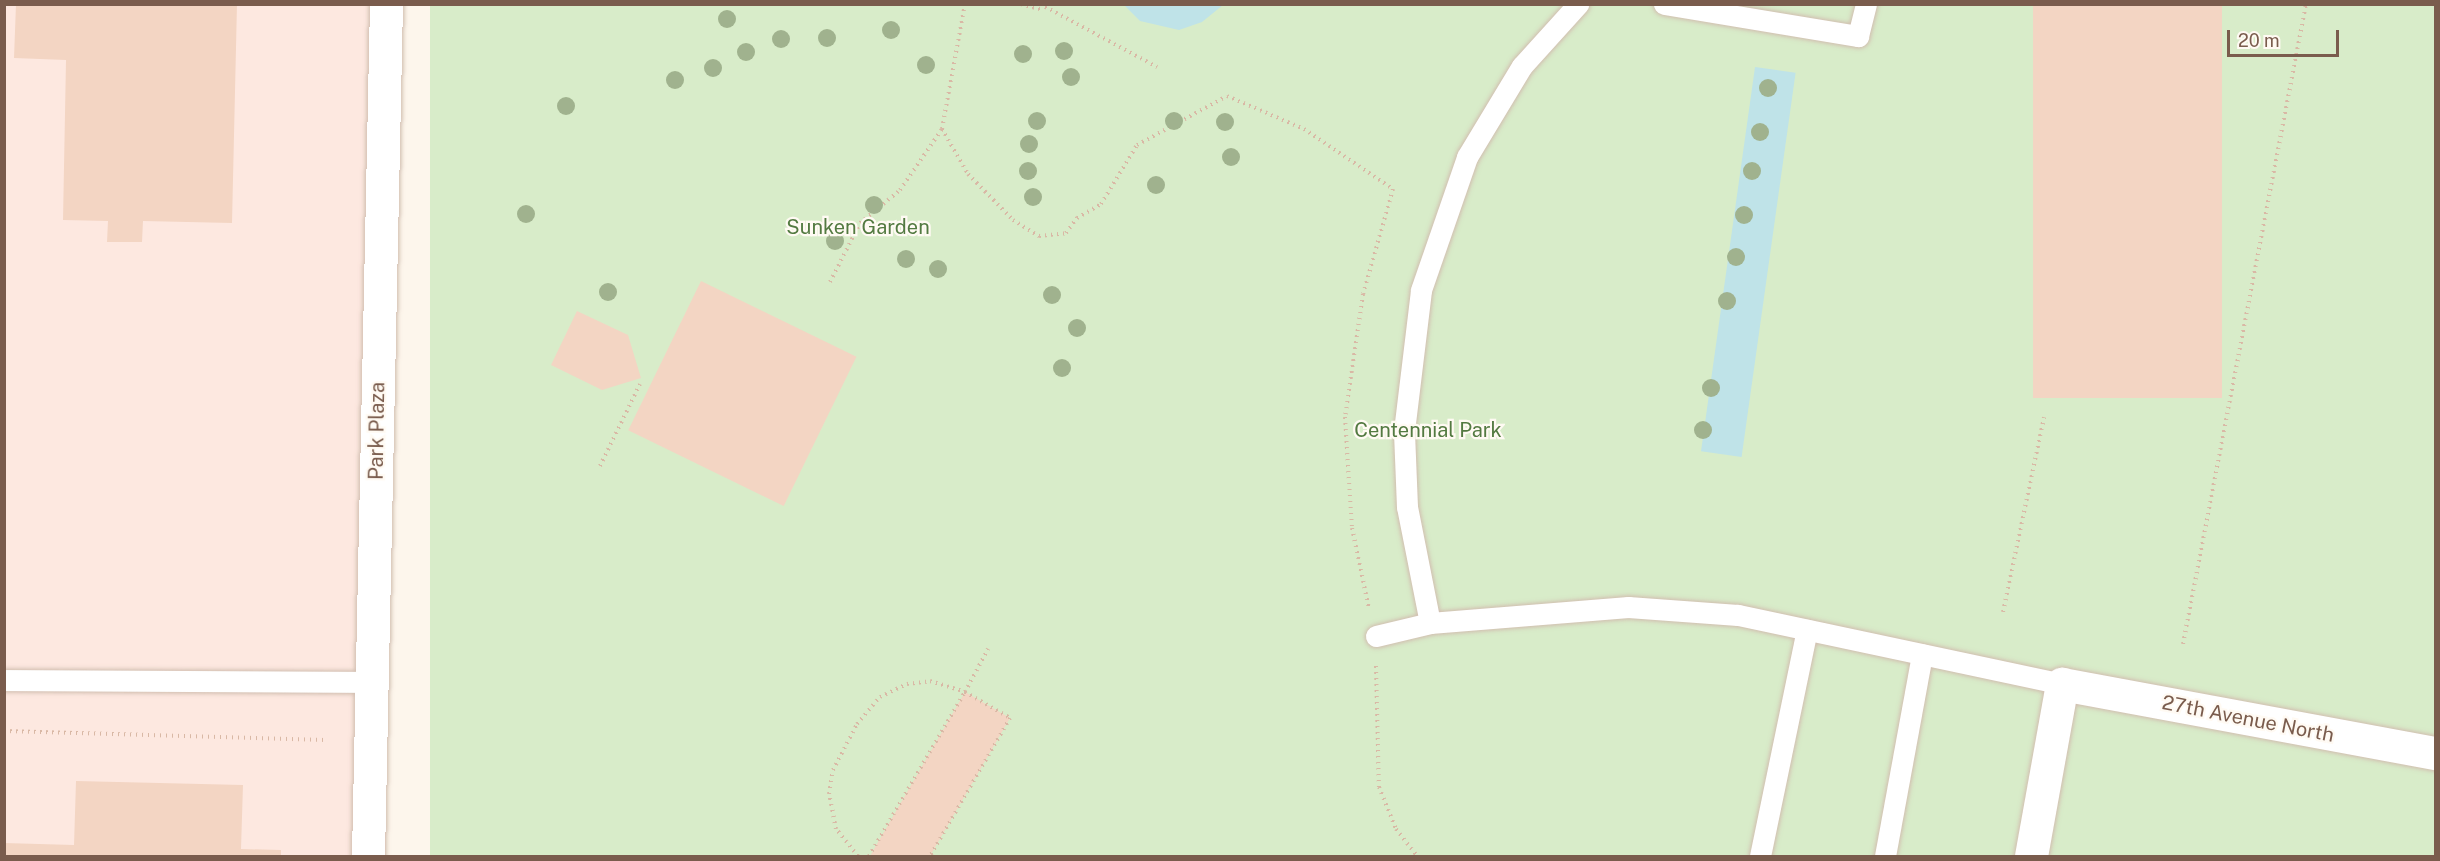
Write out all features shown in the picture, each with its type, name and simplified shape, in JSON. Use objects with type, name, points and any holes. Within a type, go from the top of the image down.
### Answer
[{"type":"street","name":"Park Plaza","points":[[368,856],[386,4]]},
{"type":"street","name":"27th Avenue North","points":[[2062,684],[2436,753]]},
{"type":"street","points":[[2031,856],[2062,684]]},
{"type":"lane","points":[[1430,623],[1407,507],[1404,431],[1421,290],[1467,157],[1522,66],[1578,4]]},
{"type":"lane","points":[[1664,4],[1701,12],[1858,36],[1866,4]]},
{"type":"lane","points":[[1376,636],[1430,623],[1628,607],[1738,615],[2062,684]]},
{"type":"lane","points":[[1760,856],[1807,630]]},
{"type":"lane","points":[[1885,856],[1922,654]]},
{"type":"lane","points":[[4,680],[372,682]]},
{"type":"path","points":[[830,282],[860,223],[900,190],[942,129],[965,4]]},
{"type":"path","points":[[1021,4],[1043,10],[1157,67]]},
{"type":"path","points":[[1040,4],[1043,10]]},
{"type":"path","points":[[2182,644],[2306,4]]},
{"type":"path","points":[[942,129],[968,174],[1013,220],[1039,236],[1066,233],[1077,218],[1101,204],[1137,144],[1227,96],[1304,129],[1393,189],[1364,294],[1345,417],[1352,528],[1376,636],[1379,787],[1396,829],[1417,856]]},
{"type":"path","points":[[600,466],[640,384]]},
{"type":"path","points":[[2003,612],[2044,417]]},
{"type":"path","points":[[869,856],[988,650]]},
{"type":"path","points":[[858,856],[836,829],[829,794],[832,770],[857,724],[880,698],[907,684],[936,682],[964,692],[1010,718],[930,856]]},
{"type":"path","points":[[4,731],[326,740]]},
{"type":"shaded area","points":[[5,5],[386,5],[386,856],[5,856]]},
{"type":"green space","name":"Centennial Park","points":[[430,5],[2435,5],[2435,856],[430,856]]},
{"type":"water","points":[[1124,5],[1223,5],[1202,22],[1179,30],[1140,21]]},
{"type":"water","points":[[1755,67],[1796,73],[1742,457],[1701,451]]},
{"type":"building","points":[[16,4],[237,4],[232,223],[143,221],[142,242],[107,242],[108,221],[63,220],[66,60],[14,58]]},
{"type":"building","points":[[2033,4],[2222,4],[2222,398],[2033,398]]},
{"type":"building","points":[[701,281],[856,357],[784,506],[628,430]]},
{"type":"building","points":[[577,311],[628,335],[641,378],[602,390],[551,365]]},
{"type":"building","points":[[965,692],[1010,718],[930,856],[870,856]]},
{"type":"building","points":[[76,781],[243,785],[241,849],[281,850],[281,856],[4,856],[4,843],[74,845]]},
{"type":"park label","name":"Sunken Garden","points":[[858,227]]}]
